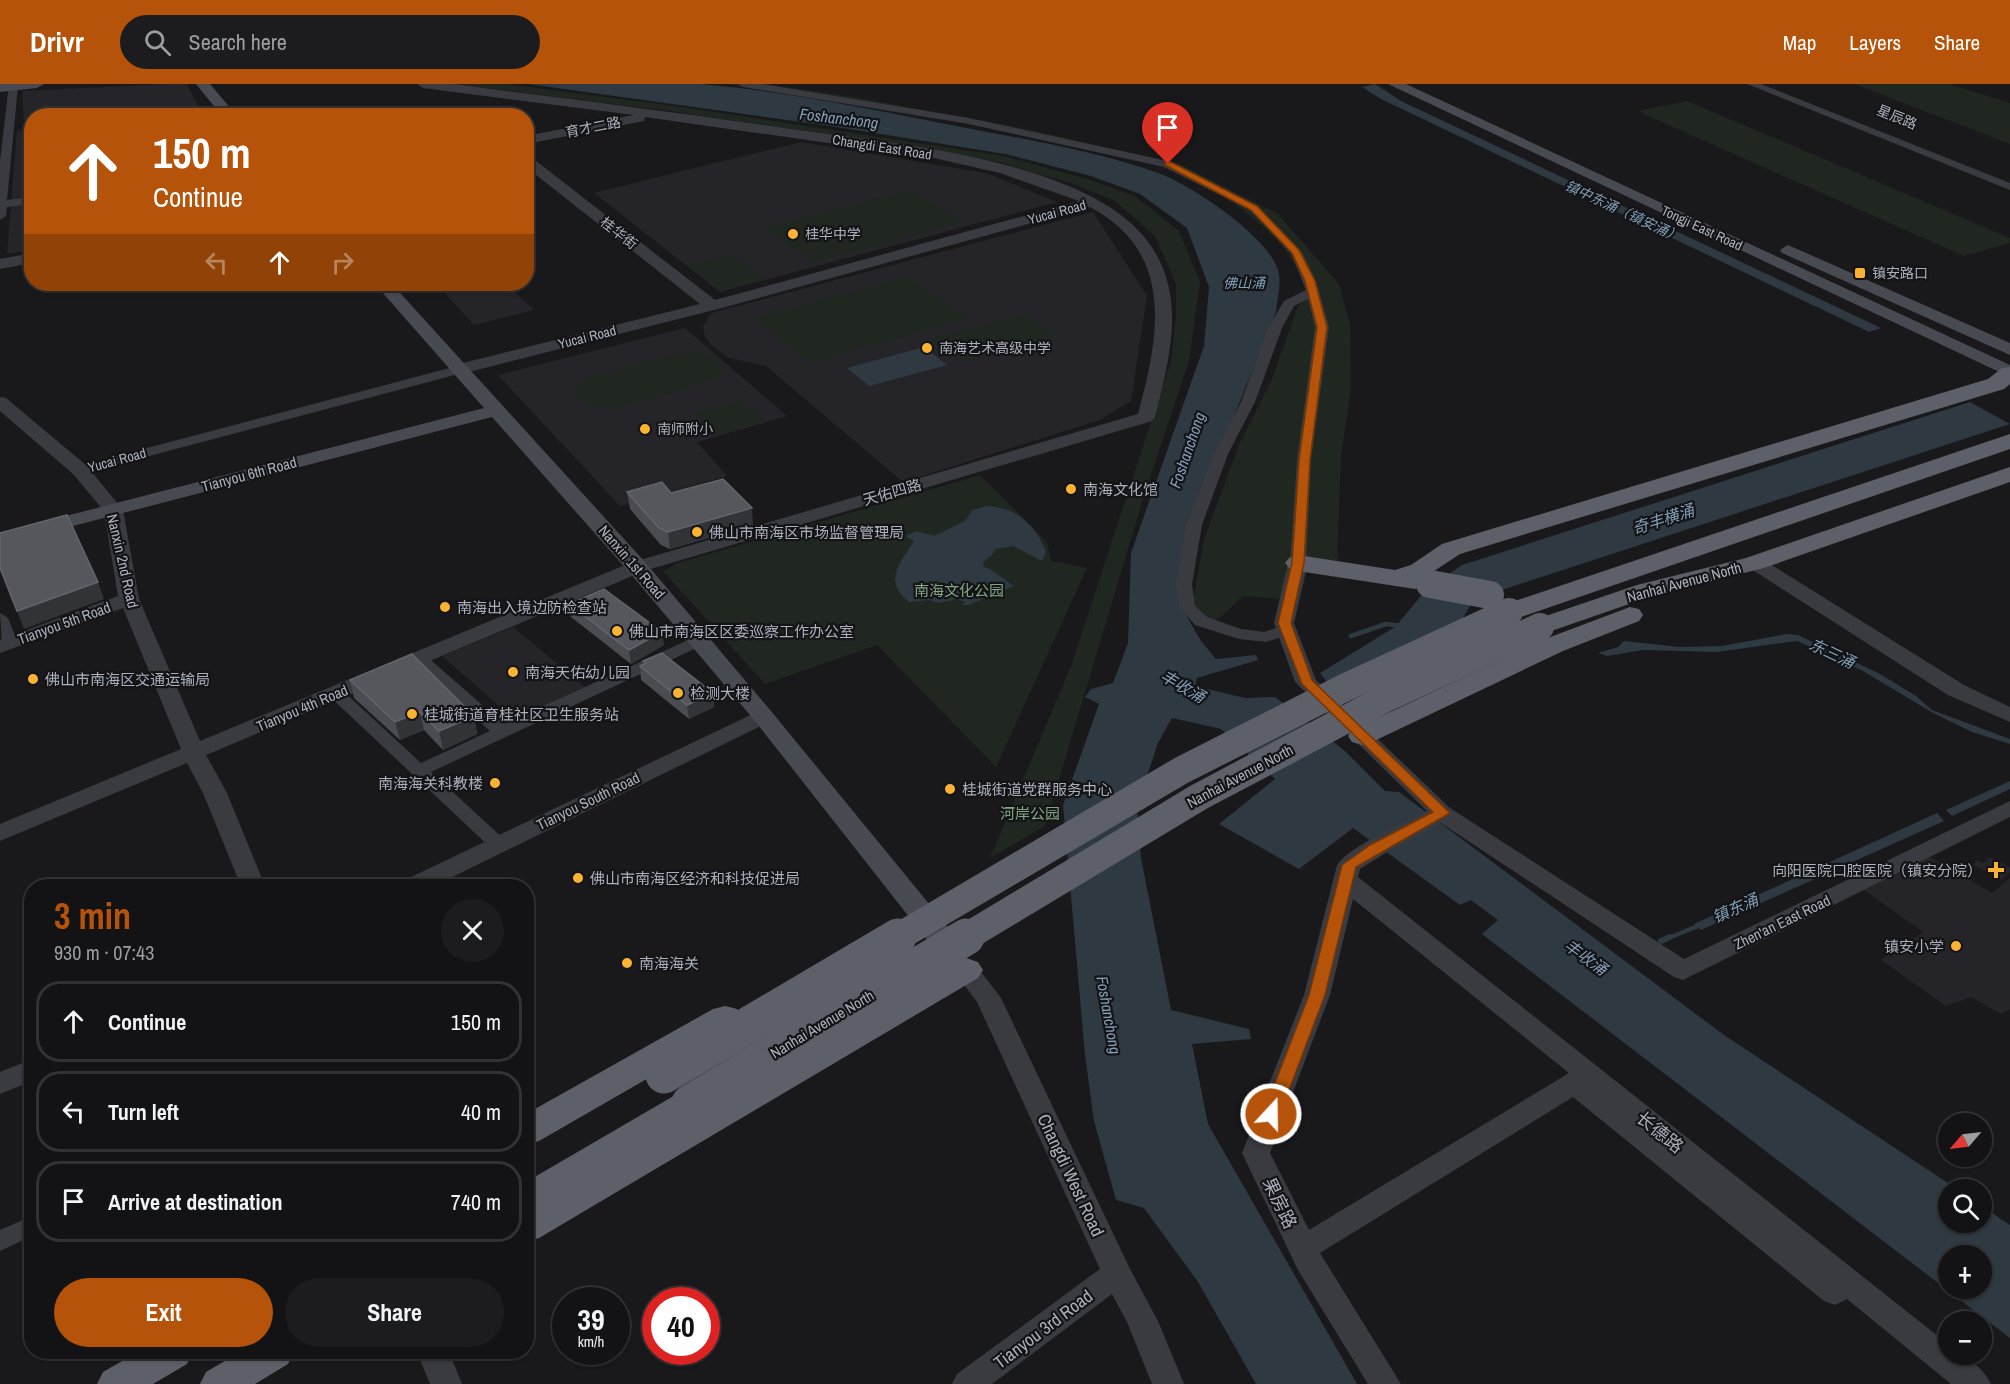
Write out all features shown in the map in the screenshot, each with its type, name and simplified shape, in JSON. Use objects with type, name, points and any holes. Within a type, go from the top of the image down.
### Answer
[{"type":"highway","points":[[1398,578],[1419,570],[1450,549],[1996,384],[2010,372]]},
{"type":"highway","points":[[1298,563],[1429,584],[1499,603],[1514,594],[1687,540],[1719,539],[2010,441]]},
{"type":"highway","name":"Nanhai Avenue North","points":[[534,1195],[1199,797],[1388,697],[1540,627],[1646,590],[1755,563],[2010,474]]},
{"type":"highway","points":[[1362,736],[1554,645],[1711,584],[1713,573]]},
{"type":"highway","name":"Nanhai Avenue North","points":[[534,1146],[664,1075],[1182,770],[1344,688],[1499,603]]},
{"type":"highway","points":[[534,1127],[927,922]]},
{"type":"highway","points":[[534,1222],[966,970]]},
{"type":"highway","points":[[117,1384],[161,1359]]},
{"type":"highway","points":[[220,1384],[262,1359]]},
{"type":"main road","points":[[4,86],[37,84]]},
{"type":"main road","points":[[203,84],[223,108]]},
{"type":"main road","name":"Tongji East Road","points":[[1395,84],[2010,372]]},
{"type":"main road","name":"Tongji East Road","points":[[1430,87],[1744,230]]},
{"type":"main road","points":[[1776,245],[2010,350]]},
{"type":"main road","name":"Nanxin 1st Road","points":[[389,291],[637,567],[763,716],[966,970]]},
{"type":"main road","name":"Tianyou 6th Road","points":[[0,539],[497,410]]},
{"type":"street","name":"Changdi East Road","points":[[423,84],[658,114],[960,159],[1016,172],[1094,202],[1125,224],[1142,245],[1162,282],[1166,332],[1155,387],[1146,417]]},
{"type":"street","points":[[742,84],[969,121],[1168,164],[1254,208],[1296,252],[1313,291],[1322,327],[1304,460],[1298,563],[1284,623],[1306,682],[1442,813]]},
{"type":"street","points":[[1752,84],[2010,187]]},
{"type":"street","name":"星辰路","points":[[1773,84],[2010,178]]},
{"type":"street","points":[[4,86],[0,208],[24,202]]},
{"type":"street","name":"育才二路","points":[[534,138],[658,114]]},
{"type":"street","name":"桂华街","points":[[534,166],[712,306]]},
{"type":"street","name":"Yucai Road","points":[[80,470],[461,369],[712,306],[1094,202]]},
{"type":"street","points":[[0,264],[24,260]]},
{"type":"street","points":[[1287,629],[1266,637],[1239,634],[1201,621],[1187,607],[1184,584],[1194,525],[1221,454],[1248,402],[1275,328],[1289,304],[1313,291]]},
{"type":"street","name":"Nanxin 2nd Road","points":[[0,402],[80,470],[113,510],[129,599],[194,754],[214,793],[250,879]]},
{"type":"street","name":"天佑四路","points":[[637,567],[1146,417]]},
{"type":"street","points":[[1755,563],[1956,690],[2010,715]]},
{"type":"street","name":"Tianyou 4th Road","points":[[0,833],[194,754],[637,567]]},
{"type":"street","name":"Tianyou 5th Road","points":[[5,645],[129,599]]},
{"type":"street","points":[[0,618],[5,645]]},
{"type":"street","points":[[419,771],[699,640]]},
{"type":"street","points":[[419,659],[502,732]]},
{"type":"street","points":[[336,694],[500,845]]},
{"type":"street","name":"Tianyou South Road","points":[[429,879],[763,716]]},
{"type":"street","name":"Zhen'an East Road","points":[[1442,813],[1683,971],[2010,808]]},
{"type":"street","name":"果房路","points":[[1385,1384],[1303,1248],[1256,1153],[1317,995],[1349,865],[1375,848],[1442,813]]},
{"type":"street","name":"长德路","points":[[1345,879],[1950,1384]]},
{"type":"street","name":"Changdi West Road","points":[[966,970],[988,998],[1117,1273],[1142,1321],[1168,1384]]},
{"type":"street","points":[[0,1084],[24,1073]]},
{"type":"street","points":[[1303,1248],[1582,1079]]},
{"type":"street","name":"长德路","points":[[1582,1079],[1976,1384]]},
{"type":"street","points":[[0,1241],[24,1229]]},
{"type":"street","name":"Tianyou 3rd Road","points":[[968,1384],[1117,1273]]},
{"type":"street","points":[[436,1359],[446,1384]]},
{"type":"shaded area","points":[[187,84],[198,106],[183,108],[24,108],[24,122],[22,91]]},
{"type":"shaded area","points":[[24,130],[24,251],[7,254],[17,131]]},
{"type":"shaded area","name":"桂华中学","points":[[801,142],[986,173],[1057,202],[720,292],[594,193]]},
{"type":"shaded area","name":"南海艺术高级中学","points":[[1093,212],[1147,296],[1131,401],[1100,420],[903,482],[766,366],[729,358],[711,345],[705,337],[703,326],[711,313]]},
{"type":"shaded area","points":[[443,291],[514,291],[534,310],[474,325]]},
{"type":"shaded area","name":"南师附小","points":[[685,328],[787,416],[697,442],[727,476],[620,506],[498,375]]},
{"type":"shaded area","name":"南海天佑幼儿园","points":[[513,627],[586,688],[515,720],[442,656]]},
{"type":"shaded area","name":"镇安小学","points":[[1930,857],[1992,893],[2010,878],[2010,1009],[2001,1014],[1971,997],[1946,1006],[1881,960],[1923,932],[1864,890]]},
{"type":"shaded area","name":"向阳医院口腔医院（镇安分院）","points":[[1990,857],[2010,867],[2010,872],[2002,880],[1973,865],[1977,860],[1983,863]]},
{"type":"green space","name":"河岸公园","points":[[454,84],[506,84],[682,107],[1004,156],[1087,179],[1135,196],[1179,231],[1200,282],[1189,361],[1143,499],[1045,826],[990,858],[1071,666],[1171,361],[1176,317],[1176,284],[1155,236],[1115,201],[1071,183],[998,162],[670,111]]},
{"type":"green space","points":[[724,84],[766,84],[853,97],[1026,129],[1182,165],[1278,214],[1339,284],[1350,325],[1351,388],[1341,455],[1337,563],[1293,559],[1280,599],[1243,596],[1214,623],[1192,606],[1204,539],[1239,445],[1272,379],[1298,306],[1309,296],[1295,265],[1284,248],[1261,224],[1200,182],[1142,161],[892,110]]},
{"type":"green space","points":[[1854,84],[1949,84],[2010,103],[2010,144]]},
{"type":"green space","points":[[1687,101],[2010,238],[2010,243],[1964,256],[1637,111]]},
{"type":"green space","points":[[911,190],[964,222],[814,262],[763,228]]},
{"type":"green space","points":[[731,254],[766,279],[720,292],[687,265]]},
{"type":"green space","points":[[907,277],[968,318],[810,363],[753,318]]},
{"type":"green space","points":[[1024,314],[1057,336],[961,362],[930,339]]},
{"type":"green space","points":[[693,352],[715,358],[724,369],[721,378],[621,407],[590,405],[575,394],[581,381],[589,377],[680,353]]},
{"type":"green space","points":[[742,400],[765,421],[715,435],[694,413]]},
{"type":"green space","name":"南海文化公园","points":[[980,475],[1047,542],[1051,561],[1087,568],[996,767],[877,645],[765,684],[663,571],[678,563]]},
{"type":"water","points":[[528,84],[700,84],[731,87],[824,101],[1026,139],[1106,157],[1158,173],[1209,201],[1247,230],[1274,261],[1279,275],[1276,312],[1187,532],[1178,601],[1201,641],[1216,659],[1256,655],[1258,660],[1197,678],[1195,686],[1245,698],[1275,697],[1345,751],[1385,791],[1399,792],[1724,1035],[1942,1179],[1938,1179],[1938,1233],[1992,1233],[1992,1213],[2010,1225],[2010,1338],[1992,1324],[1992,1311],[1975,1311],[1959,1299],[1992,1299],[1992,1245],[1938,1245],[1938,1283],[1482,934],[1498,920],[1471,900],[1460,905],[1353,828],[1299,869],[1219,824],[1275,779],[1221,729],[1172,718],[1158,743],[1137,806],[1141,858],[1171,1010],[1249,1029],[1251,1039],[1192,1044],[1208,1124],[1357,1384],[1256,1384],[1198,1282],[1144,1208],[1116,1200],[1094,1121],[1085,1055],[1063,805],[1099,704],[1085,697],[1091,689],[1113,683],[1128,643],[1131,553],[1204,346],[1209,287],[1187,228],[1140,194],[1091,176],[1005,154],[837,127]]},
{"type":"water","name":"镇中东涌（镇安涌）","points":[[1375,84],[1401,101],[1881,328],[1869,332],[1381,99],[1362,87]]},
{"type":"water","points":[[924,347],[947,365],[869,386],[847,368]]},
{"type":"water","points":[[1970,402],[2010,424],[1474,599],[1460,623],[1337,695],[1320,673],[1395,627],[1425,591],[1462,565]]},
{"type":"water","points":[[987,506],[1016,514],[1031,526],[1046,552],[1042,561],[1013,546],[995,549],[992,555],[983,562],[984,567],[1014,586],[968,605],[962,605],[965,602],[957,599],[939,603],[929,600],[909,602],[901,594],[895,580],[899,565],[914,541],[905,536],[917,531],[934,536],[965,521],[972,510]]},
{"type":"water","name":"东三涌","points":[[1787,634],[1798,635],[1880,674],[1916,696],[1932,710],[2010,739],[2010,744],[1972,732],[1933,713],[1863,671],[1797,641],[1716,652],[1643,650],[1607,656],[1598,653],[1618,647],[1624,641],[1680,647],[1722,646]]},
{"type":"water","points":[[2010,781],[2010,789],[1952,816],[1946,810]]},
{"type":"water","points":[[1937,813],[1944,821],[1701,930],[1694,924]]},
{"type":"building","points":[[723,479],[752,508],[668,532],[659,528],[627,492],[662,482],[671,493]]},
{"type":"building","points":[[67,515],[98,582],[17,611],[0,568],[0,533]]},
{"type":"building","points":[[604,589],[662,632],[629,650],[569,604]]},
{"type":"building","points":[[662,653],[713,693],[687,705],[640,666],[646,663],[643,661]]},
{"type":"building","points":[[412,654],[474,716],[439,731],[420,712],[395,722],[350,680]]},
{"type":"waterway","name":"奇丰横涌","points":[[1351,636],[1386,624],[1402,626]]},
{"type":"waterway","name":"镇东涌","points":[[1666,939],[1703,924]]},
{"type":"waterway","name":"镇东涌","points":[[1661,941],[1670,937]]},
{"type":"place","name":"桂华中学","points":[[793,234]]},
{"type":"place","name":"镇安路口","points":[[1860,273]]},
{"type":"place","name":"南海艺术高级中学","points":[[927,348]]},
{"type":"place","name":"南师附小","points":[[645,429]]},
{"type":"place","name":"南海文化馆","points":[[1071,489]]},
{"type":"place","name":"佛山市南海区市场监督管理局","points":[[697,532]]},
{"type":"place","name":"南海出入境边防检查站","points":[[445,607]]},
{"type":"place","name":"佛山市南海区区委巡察工作办公室","points":[[617,631]]},
{"type":"place","name":"南海天佑幼儿园","points":[[513,672]]},
{"type":"place","name":"佛山市南海区交通运输局","points":[[33,679]]},
{"type":"place","name":"检测大楼","points":[[678,693]]},
{"type":"place","name":"桂城街道育桂社区卫生服务站","points":[[412,714]]},
{"type":"place","name":"南海海关科教楼","points":[[495,783]]},
{"type":"place","name":"桂城街道党群服务中心","points":[[950,789]]},
{"type":"place","name":"向阳医院口腔医院（镇安分院）","points":[[1996,870]]},
{"type":"place","name":"佛山市南海区经济和科技促进局","points":[[578,878]]},
{"type":"place","name":"镇安小学","points":[[1956,946]]},
{"type":"place","name":"南海海关","points":[[627,963]]},
{"type":"route","points":[[1168,164],[1254,208],[1296,252],[1310,281],[1322,327],[1300,497],[1298,563],[1284,623],[1306,682],[1442,813],[1375,848],[1349,865],[1317,995],[1271,1114]]},
{"type":"water label","name":"Foshanchong","points":[[839,118]]},
{"type":"water label","name":"佛山涌","points":[[1244,283]]},
{"type":"water label","name":"Foshanchong","points":[[1187,450]]},
{"type":"water label","name":"丰收涌","points":[[1183,686]]},
{"type":"water label","name":"丰收涌","points":[[1586,957]]},
{"type":"water label","name":"Foshanchong","points":[[1109,1015]]}]
